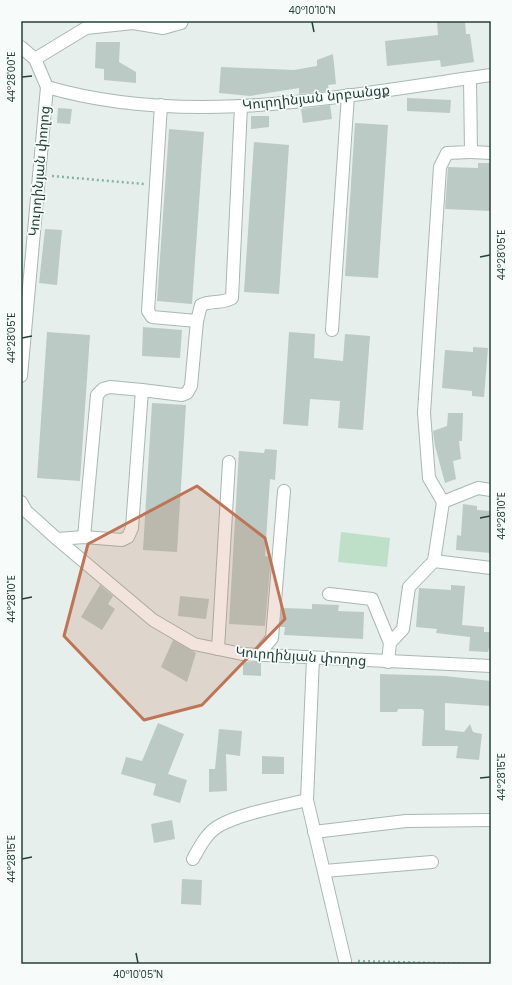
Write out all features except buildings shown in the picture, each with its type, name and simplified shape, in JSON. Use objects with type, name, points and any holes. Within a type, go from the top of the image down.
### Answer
[{"type":"street","points":[[35,59],[86,28],[133,23],[163,28],[182,21]]},
{"type":"street","name":"Կուրղինյան փողոց","points":[[21,47],[35,59],[47,87],[21,376]]},
{"type":"street","name":"Կուրղինյան նրբանցք","points":[[47,87],[79,96],[109,102],[161,105],[242,106],[348,95],[491,75]]},
{"type":"street","points":[[470,78],[471,152]]},
{"type":"street","points":[[332,330],[348,95]]},
{"type":"street","points":[[161,105],[148,311],[152,317],[197,321]]},
{"type":"street","points":[[84,537],[97,395],[103,388],[142,390],[182,395],[187,393],[191,386],[197,321],[201,306],[207,302],[225,302],[232,298],[242,106]]},
{"type":"street","points":[[390,643],[403,629],[409,587],[434,561],[442,502],[429,478],[424,413],[440,168],[447,152],[491,153]]},
{"type":"street","points":[[57,539],[84,537],[122,540],[128,537],[132,528],[142,390]]},
{"type":"street","points":[[218,649],[229,462]]},
{"type":"street","points":[[442,502],[478,488],[491,490]]},
{"type":"street","points":[[258,655],[272,638],[284,491]]},
{"type":"street","name":"Կուրղինյան փողոց","points":[[21,502],[26,511],[57,539],[153,620],[194,644],[242,654],[491,666]]},
{"type":"street","points":[[434,561],[491,568]]},
{"type":"street","points":[[329,594],[372,599],[390,643],[388,662]]},
{"type":"street","points":[[313,658],[306,800],[345,961]]},
{"type":"street","points":[[193,859],[206,837],[216,828],[231,820],[306,800]]},
{"type":"street","points":[[314,832],[406,821],[491,820]]},
{"type":"street","points":[[324,871],[432,862]]},
{"type":"path","points":[[39,175],[156,185]]},
{"type":"path","points":[[345,961],[468,964]]},
{"type":"highlighted area","points":[[197,486],[265,538],[285,619],[202,705],[144,720],[64,636],[88,544]]},
{"type":"green space","points":[[341,532],[390,538],[387,567],[338,562]]}]
